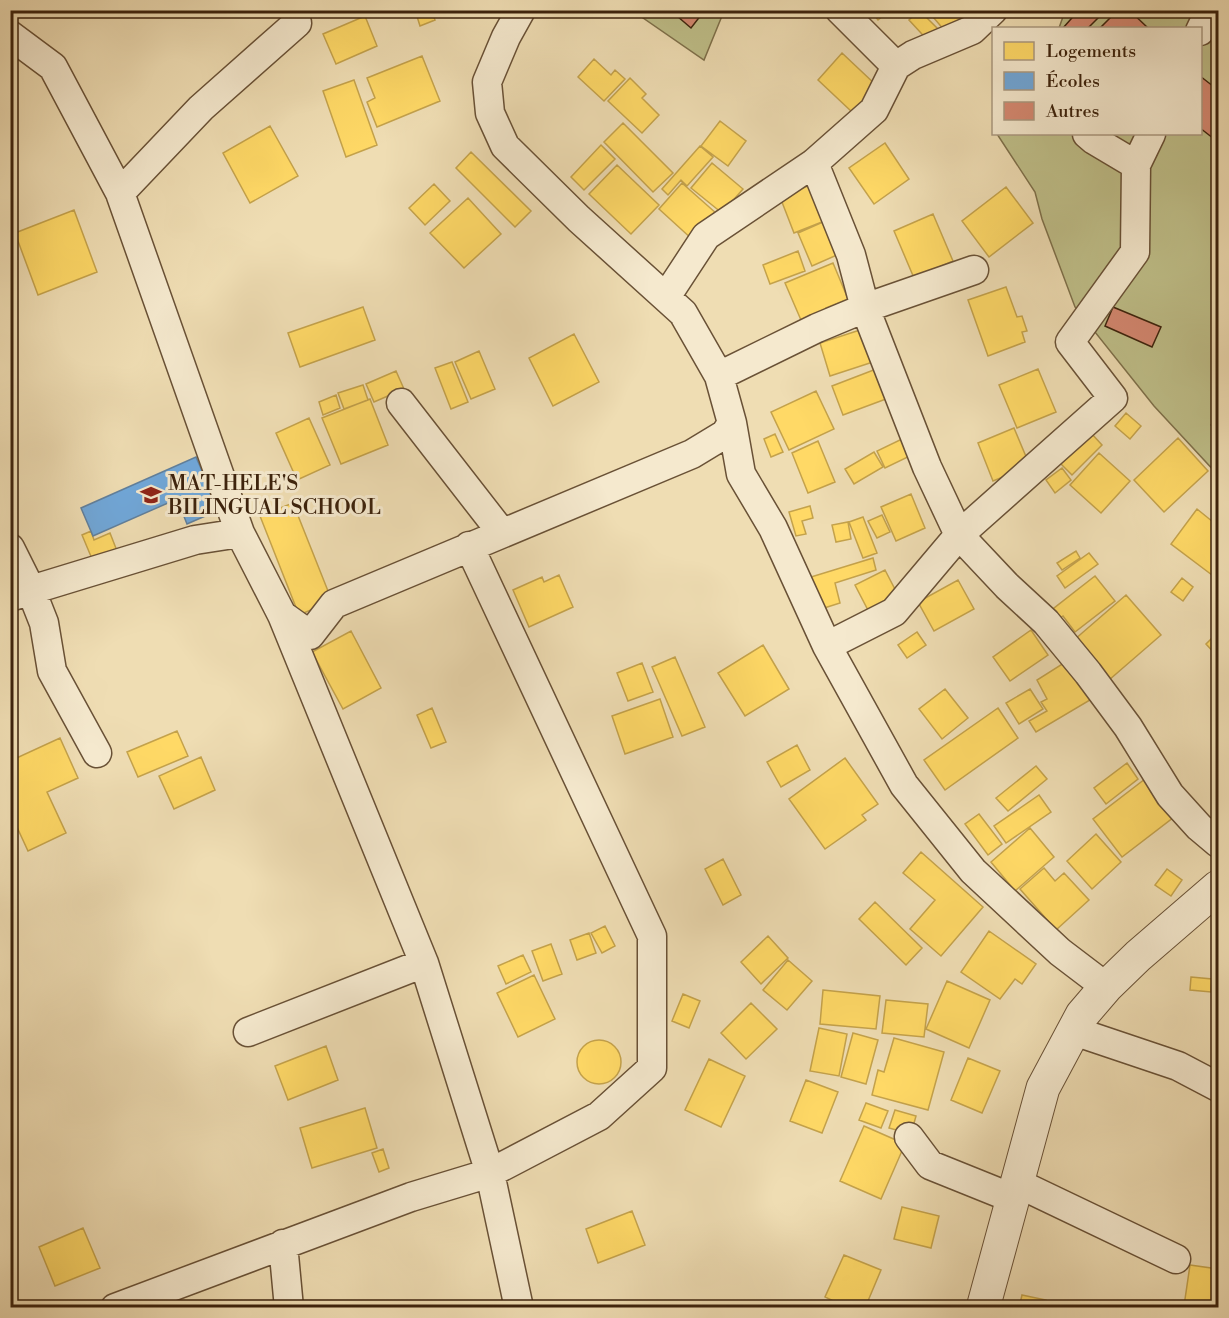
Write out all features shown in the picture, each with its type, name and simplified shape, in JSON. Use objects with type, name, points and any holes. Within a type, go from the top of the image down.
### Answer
[{"type":"street","points":[[521,10],[506,37],[487,82],[490,113],[505,146],[554,196],[683,313],[719,376],[732,423],[741,474],[773,528],[827,646],[904,785],[973,871],[1060,952],[1106,987]]},
{"type":"street","points":[[840,10],[896,66]]},
{"type":"street","points":[[1202,27],[1210,10]]},
{"type":"street","points":[[120,193],[201,108],[297,23]]},
{"type":"street","points":[[666,297],[706,236],[814,163],[874,110],[896,66],[913,55],[989,23]]},
{"type":"street","points":[[10,35],[52,67],[120,193],[240,533],[282,615],[424,963],[490,1173],[519,1308]]},
{"type":"street","points":[[1088,135],[1136,165]]},
{"type":"street","points":[[827,646],[894,612],[959,535],[1113,398],[1070,342],[1135,252],[1136,165],[1151,135]]},
{"type":"street","points":[[814,163],[851,255],[865,308],[927,467],[959,535],[1007,586],[1046,622],[1128,727],[1170,795],[1199,827],[1218,843]]},
{"type":"street","points":[[719,376],[817,328],[865,308],[974,270]]},
{"type":"street","points":[[401,403],[502,533]]},
{"type":"street","points":[[282,615],[310,635],[334,604],[692,454],[725,434],[732,423]]},
{"type":"street","points":[[692,454],[741,474]]},
{"type":"street","points":[[21,593],[195,540],[240,533]]},
{"type":"street","points":[[115,1308],[411,1197],[490,1173],[599,1116],[652,1068],[652,936],[469,546]]},
{"type":"street","points":[[10,548],[21,593],[44,623],[52,671],[97,753]]},
{"type":"street","points":[[983,1308],[1043,1088],[1082,1015],[1106,987],[1138,956],[1218,887]]},
{"type":"street","points":[[248,1032],[424,963]]},
{"type":"street","points":[[1074,1030],[1178,1066],[1218,1087]]},
{"type":"street","points":[[909,1137],[930,1165],[1014,1190],[1176,1259]]},
{"type":"street","points":[[283,1244],[289,1308]]},
{"type":"green space","points":[[633,11],[724,11],[704,60]]},
{"type":"green space","points":[[1065,11],[1218,11],[1218,420],[1211,425],[1218,434],[1218,475],[1154,406],[1075,307],[1042,219],[1035,192],[998,135],[1202,135],[1202,27],[1059,27]]},
{"type":"building: Logements","points":[[415,10],[431,10],[435,20],[420,26]]},
{"type":"building: Logements","points":[[443,10],[460,10],[446,17]]},
{"type":"building: Logements","points":[[870,10],[890,10],[878,20]]},
{"type":"building: Logements","points":[[919,10],[943,34],[932,45],[909,20]]},
{"type":"building: Logements","points":[[927,10],[967,10],[968,12],[945,31]]},
{"type":"building: Logements","points":[[365,16],[377,46],[336,64],[323,34]]},
{"type":"building: Logements","points":[[842,53],[877,86],[852,112],[818,80]]},
{"type":"building: Logements","points":[[422,56],[440,101],[377,127],[367,102],[375,98],[367,78]]},
{"type":"building: Logements","points":[[594,59],[611,75],[615,70],[625,79],[604,101],[578,77]]},
{"type":"building: Logements","points":[[630,78],[646,94],[642,98],[659,115],[642,133],[608,101]]},
{"type":"building: Logements","points":[[354,80],[377,145],[346,157],[323,91]]},
{"type":"building: Logements","points":[[720,121],[746,141],[728,166],[701,146]]},
{"type":"building: Logements","points":[[623,123],[673,173],[653,192],[604,142]]},
{"type":"building: Logements","points":[[270,126],[298,176],[250,203],[223,153]]},
{"type":"building: Logements","points":[[885,143],[909,179],[874,204],[849,168]]},
{"type":"building: Logements","points":[[601,145],[615,159],[584,190],[571,177]]},
{"type":"building: Logements","points":[[700,146],[713,157],[687,186],[681,180],[668,195],[662,189]]},
{"type":"building: Logements","points":[[471,152],[531,211],[515,227],[456,168]]},
{"type":"building: Logements","points":[[712,163],[743,189],[722,213],[691,188]]},
{"type":"building: Logements","points":[[617,165],[659,205],[631,234],[589,194]]},
{"type":"building: Logements","points":[[682,183],[717,214],[693,240],[659,209]]},
{"type":"building: Logements","points":[[434,184],[450,201],[425,225],[409,208]]},
{"type":"building: Logements","points":[[813,184],[827,220],[794,233],[780,197]]},
{"type":"building: Logements","points":[[1006,187],[1033,223],[989,257],[962,221]]},
{"type":"building: Logements","points":[[468,198],[501,234],[464,268],[430,233]]},
{"type":"building: Logements","points":[[74,210],[97,272],[38,295],[15,233]]},
{"type":"building: Logements","points":[[933,214],[953,261],[914,278],[894,231]]},
{"type":"building: Logements","points":[[832,218],[846,251],[812,266],[798,233]]},
{"type":"building: Logements","points":[[798,251],[805,271],[770,284],[763,265]]},
{"type":"building: Logements","points":[[833,263],[848,299],[826,308],[830,316],[804,327],[785,283]]},
{"type":"building: Logements","points":[[1006,287],[1017,317],[1022,316],[1027,331],[1022,332],[1025,342],[988,356],[968,300]]},
{"type":"building: Logements","points":[[363,307],[375,340],[300,367],[288,333]]},
{"type":"building: Logements","points":[[863,329],[873,362],[830,376],[820,343]]},
{"type":"building: Logements","points":[[574,334],[599,382],[553,406],[529,358]]},
{"type":"building: Logements","points":[[479,351],[495,389],[471,399],[455,362]]},
{"type":"building: Logements","points":[[452,362],[468,402],[451,409],[435,368]]},
{"type":"building: Logements","points":[[884,366],[894,396],[843,415],[832,386]]},
{"type":"building: Logements","points":[[1038,369],[1056,412],[1017,428],[999,385]]},
{"type":"building: Logements","points":[[396,371],[404,389],[374,402],[366,384]]},
{"type":"building: Logements","points":[[363,385],[368,400],[344,409],[338,393]]},
{"type":"building: Logements","points":[[816,391],[834,429],[789,450],[771,412]]},
{"type":"building: Logements","points":[[336,395],[340,408],[323,415],[319,402]]},
{"type":"building: Logements","points":[[370,399],[388,445],[341,464],[322,418]]},
{"type":"building: Logements","points":[[1126,413],[1141,426],[1130,439],[1115,426]]},
{"type":"building: Logements","points":[[309,418],[330,465],[297,480],[276,433]]},
{"type":"building: Logements","points":[[1014,428],[1030,466],[993,481],[978,443]]},
{"type":"building: Logements","points":[[1091,433],[1102,445],[1072,475],[1060,463]]},
{"type":"building: Logements","points":[[775,434],[783,452],[771,457],[764,439]]},
{"type":"building: Logements","points":[[904,438],[912,455],[885,468],[877,451]]},
{"type":"building: Logements","points":[[1178,438],[1208,471],[1164,512],[1134,480]]},
{"type":"building: Logements","points":[[818,441],[835,482],[808,493],[792,453]]},
{"type":"building: Logements","points":[[874,452],[883,467],[854,484],[845,469]]},
{"type":"building: Logements","points":[[1099,453],[1130,481],[1101,513],[1070,485]]},
{"type":"building: Logements","points":[[1062,468],[1071,480],[1055,493],[1046,480]]},
{"type":"building: Logements","points":[[911,494],[925,528],[896,541],[881,507]]},
{"type":"building: Logements","points":[[293,503],[332,601],[299,615],[260,516]]},
{"type":"building: Logements","points":[[810,506],[813,518],[802,521],[806,534],[796,536],[789,512]]},
{"type":"building: Logements","points":[[1197,509],[1218,526],[1218,566],[1212,575],[1171,544]]},
{"type":"building: Logements","points":[[882,515],[890,532],[877,538],[868,521]]},
{"type":"building: Logements","points":[[863,517],[877,553],[863,558],[849,522]]},
{"type":"building: Logements","points":[[848,522],[851,539],[836,542],[832,525]]},
{"type":"building: Logements","points":[[91,531],[94,540],[110,533],[119,556],[95,566],[82,535]]},
{"type":"building: Logements","points":[[1076,551],[1080,558],[1062,570],[1057,563]]},
{"type":"building: Logements","points":[[1089,553],[1098,564],[1065,588],[1057,576]]},
{"type":"building: Logements","points":[[873,558],[876,570],[835,583],[840,603],[821,609],[811,577]]},
{"type":"building: Logements","points":[[885,570],[900,599],[870,614],[855,585]]},
{"type":"building: Logements","points":[[559,575],[573,607],[529,627],[513,590],[542,577],[544,582]]},
{"type":"building: Logements","points":[[1095,576],[1115,601],[1075,632],[1063,616],[1056,621],[1049,612]]},
{"type":"building: Logements","points":[[1182,578],[1193,587],[1183,601],[1171,592]]},
{"type":"building: Logements","points":[[958,580],[974,609],[934,631],[918,602]]},
{"type":"building: Logements","points":[[1126,595],[1161,635],[1109,680],[1074,640]]},
{"type":"building: Logements","points":[[1031,630],[1048,655],[1010,681],[993,657]]},
{"type":"building: Logements","points":[[351,631],[381,688],[343,709],[312,652]]},
{"type":"building: Logements","points":[[917,632],[926,645],[907,658],[898,645]]},
{"type":"building: Logements","points":[[1218,632],[1218,657],[1206,644]]},
{"type":"building: Logements","points":[[763,645],[789,689],[745,716],[718,673]]},
{"type":"building: Logements","points":[[675,657],[705,727],[682,736],[652,667]]},
{"type":"building: Logements","points":[[1067,661],[1090,700],[1036,732],[1029,721],[1047,711],[1041,702],[1047,699],[1037,680]]},
{"type":"building: Logements","points":[[642,663],[653,692],[628,701],[617,673]]},
{"type":"building: Logements","points":[[945,689],[968,718],[942,739],[919,709]]},
{"type":"building: Logements","points":[[1030,689],[1043,709],[1019,724],[1006,703]]},
{"type":"building: Logements","points":[[660,699],[673,737],[625,754],[612,716]]},
{"type":"building: Logements","points":[[432,708],[446,742],[431,748],[417,715]]},
{"type":"building: Logements","points":[[998,708],[1018,738],[945,790],[924,760]]},
{"type":"building: Logements","points":[[177,731],[188,756],[138,777],[127,752]]},
{"type":"building: Logements","points":[[60,738],[78,778],[47,792],[66,833],[28,851],[10,812],[10,761]]},
{"type":"building: Logements","points":[[797,745],[810,770],[781,787],[767,762]]},
{"type":"building: Logements","points":[[201,757],[215,790],[174,809],[159,776]]},
{"type":"building: Logements","points":[[845,758],[878,804],[862,815],[866,820],[825,849],[789,799]]},
{"type":"building: Logements","points":[[1127,763],[1138,779],[1106,804],[1094,788]]},
{"type":"building: Logements","points":[[1036,766],[1047,779],[1008,811],[996,798]]},
{"type":"building: Logements","points":[[1218,776],[1218,788],[1212,781]]},
{"type":"building: Logements","points":[[1145,779],[1174,817],[1122,857],[1093,819]]},
{"type":"building: Logements","points":[[1039,795],[1051,812],[1006,843],[994,826]]},
{"type":"building: Logements","points":[[979,814],[1002,844],[988,855],[965,824]]},
{"type":"building: Logements","points":[[1030,828],[1054,857],[1015,891],[991,862]]},
{"type":"building: Logements","points":[[1096,834],[1121,862],[1092,889],[1067,861]]},
{"type":"building: Logements","points":[[921,852],[983,907],[941,956],[910,929],[935,900],[903,873]]},
{"type":"building: Logements","points":[[723,859],[741,895],[723,905],[705,869]]},
{"type":"building: Logements","points":[[1044,868],[1055,881],[1064,873],[1089,900],[1056,930],[1020,889]]},
{"type":"building: Logements","points":[[1167,869],[1182,880],[1171,896],[1155,885]]},
{"type":"building: Logements","points":[[875,902],[922,948],[906,965],[859,919]]},
{"type":"building: Logements","points":[[605,926],[615,946],[602,953],[591,933]]},
{"type":"building: Logements","points":[[989,931],[1036,964],[1022,984],[1015,979],[1000,999],[961,972]]},
{"type":"building: Logements","points":[[589,933],[596,953],[577,960],[570,940]]},
{"type":"building: Logements","points":[[768,936],[788,958],[761,984],[741,962]]},
{"type":"building: Logements","points":[[551,944],[562,974],[543,981],[532,951]]},
{"type":"building: Logements","points":[[523,955],[531,972],[506,984],[498,966]]},
{"type":"building: Logements","points":[[788,960],[812,981],[787,1010],[763,990]]},
{"type":"building: Logements","points":[[534,975],[555,1019],[518,1037],[497,993]]},
{"type":"building: Logements","points":[[1191,977],[1212,979],[1211,992],[1190,990]]},
{"type":"building: Logements","points":[[947,981],[990,1000],[969,1048],[926,1029]]},
{"type":"building: Logements","points":[[823,990],[880,996],[876,1029],[820,1024]]},
{"type":"building: Logements","points":[[683,994],[700,1001],[689,1028],[672,1021]]},
{"type":"building: Logements","points":[[886,1000],[928,1004],[924,1037],[882,1033]]},
{"type":"building: Logements","points":[[751,1003],[777,1029],[746,1059],[721,1033]]},
{"type":"building: Logements","points":[[819,1028],[847,1034],[839,1076],[810,1071]]},
{"type":"building: Logements","points":[[853,1033],[878,1040],[866,1084],[841,1077]]},
{"type":"building: Logements","points":[[894,1038],[944,1052],[928,1110],[872,1095],[878,1070],[884,1072]]},
{"type":"building: Logements","points":[[599,1040],[615,1046],[621,1062],[615,1078],[599,1084],[583,1078],[577,1062],[583,1046]]},
{"type":"building: Logements","points":[[326,1046],[338,1080],[288,1100],[275,1066]]},
{"type":"building: Logements","points":[[968,1058],[1000,1071],[982,1113],[951,1100]]},
{"type":"building: Logements","points":[[709,1059],[745,1076],[721,1127],[685,1110]]},
{"type":"building: Logements","points":[[806,1080],[838,1092],[822,1133],[790,1121]]},
{"type":"building: Logements","points":[[866,1103],[888,1111],[881,1128],[859,1120]]},
{"type":"building: Logements","points":[[365,1108],[377,1148],[312,1168],[300,1128]]},
{"type":"building: Logements","points":[[895,1110],[916,1116],[911,1134],[889,1128]]},
{"type":"building: Logements","points":[[864,1126],[905,1144],[881,1199],[840,1181]]},
{"type":"building: Logements","points":[[383,1149],[389,1168],[379,1172],[372,1153]]},
{"type":"building: Logements","points":[[902,1207],[939,1216],[931,1248],[894,1239]]},
{"type":"building: Logements","points":[[632,1211],[645,1245],[598,1263],[586,1229]]},
{"type":"building: Logements","points":[[83,1228],[100,1268],[55,1286],[39,1247]]},
{"type":"building: Logements","points":[[844,1255],[881,1270],[865,1308],[848,1308],[825,1297]]},
{"type":"building: Logements","points":[[1190,1265],[1218,1269],[1218,1308],[1184,1306]]},
{"type":"building: Logements","points":[[1022,1295],[1046,1300],[1045,1308],[1019,1308]]},
{"type":"building: Écoles","points":[[196,457],[219,510],[187,524],[177,499],[93,536],[81,508]]},
{"type":"building: Autres","points":[[670,10],[705,10],[691,28]]},
{"type":"building: Autres","points":[[1079,10],[1106,10],[1089,27],[1064,27]]},
{"type":"building: Autres","points":[[1106,10],[1129,10],[1147,27],[1101,27],[1112,16]]},
{"type":"building: Autres","points":[[1202,78],[1218,90],[1218,142],[1202,130]]},
{"type":"building: Autres","points":[[1113,307],[1161,327],[1152,347],[1105,326]]},
{"type":"place","name":"MAT-HELE'S BILINGUAL SCHOOL","points":[[151,495]]}]
